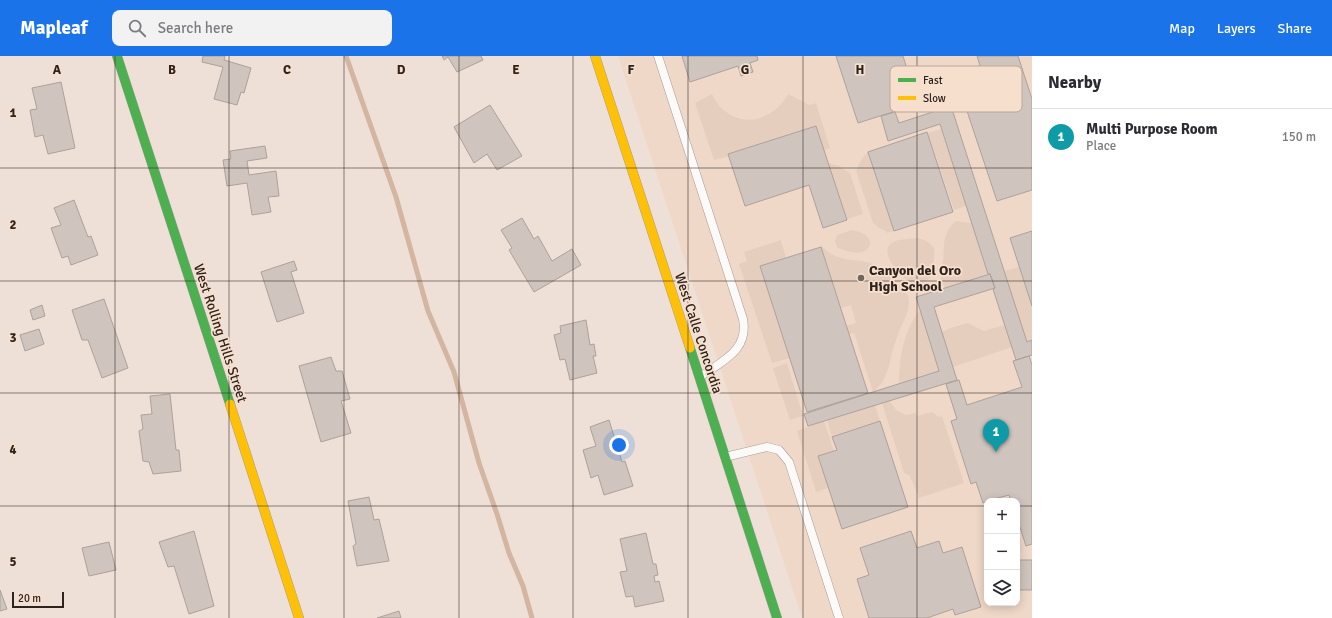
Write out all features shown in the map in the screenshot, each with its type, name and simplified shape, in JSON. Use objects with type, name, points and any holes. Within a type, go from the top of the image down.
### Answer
[{"type":"street","name":"West Rolling Hills Street","points":[[117,56],[299,618]]},
{"type":"street","name":"West Calle Concordia","points":[[595,56],[777,618]]},
{"type":"lane","points":[[658,56],[745,326],[743,340],[733,353],[699,377]]},
{"type":"lane","points":[[725,457],[767,447],[779,450],[789,462],[839,618]]},
{"type":"shaded area","name":"Canyon del Oro High School","points":[[618,56],[1032,56],[1032,618],[802,618]]},
{"type":"shaded area","points":[[712,94],[717,103],[723,109],[734,116],[751,120],[769,114],[783,102],[788,94],[810,105],[816,103],[830,148],[824,150],[816,126],[714,160],[695,103]]},
{"type":"shaded area","points":[[941,129],[966,206],[954,210],[928,133]]},
{"type":"shaded area","points":[[868,152],[894,231],[887,233],[873,223],[856,171],[861,160]]},
{"type":"shaded area","points":[[828,163],[839,166],[850,173],[863,214],[847,219]]},
{"type":"shaded area","points":[[956,221],[972,223],[988,274],[947,288],[941,284],[940,278],[945,240],[948,230]]},
{"type":"shaded area","points":[[852,230],[862,233],[868,237],[870,242],[869,247],[865,251],[858,253],[848,252],[837,247],[835,241],[837,235]]},
{"type":"shaded area","points":[[917,238],[929,242],[934,248],[934,263],[930,278],[917,284],[912,283],[897,271],[887,252],[889,246],[893,242]]},
{"type":"shaded area","points":[[781,240],[786,258],[790,358],[772,363],[739,264],[747,261],[744,252]]},
{"type":"shaded area","points":[[820,244],[827,251],[841,258],[868,262],[876,265],[888,274],[903,289],[909,298],[909,307],[897,336],[886,375],[879,387],[873,392],[854,333],[849,334],[846,326],[856,323],[851,305],[841,308]]},
{"type":"shaded area","points":[[1019,267],[1032,306],[1032,340],[1027,342],[1004,271]]},
{"type":"shaded area","points":[[920,310],[939,371],[899,383],[901,354],[906,335]]},
{"type":"shaded area","points":[[968,323],[984,331],[1004,325],[1012,347],[953,367],[942,332]]},
{"type":"shaded area","points":[[787,363],[803,416],[790,420],[773,368]]},
{"type":"shaded area","points":[[890,401],[896,410],[906,415],[916,413],[917,416],[932,412],[939,417],[942,416],[964,483],[919,498],[910,476],[904,473],[882,403]]},
{"type":"shaded area","points":[[875,405],[880,421],[832,437],[827,420]]},
{"type":"shaded area","points":[[824,421],[834,451],[819,456],[828,488],[816,492],[797,431]]},
{"type":"building","points":[[203,56],[225,56],[224,60],[251,68],[244,93],[241,92],[237,105],[214,99],[223,67],[202,62]]},
{"type":"building","points":[[442,56],[481,56],[483,60],[457,72],[448,57],[444,60]]},
{"type":"building","points":[[682,56],[757,56],[758,60],[750,63],[753,72],[741,76],[738,66],[690,82]]},
{"type":"building","points":[[836,56],[903,56],[906,66],[890,66],[890,112],[893,112],[858,123]]},
{"type":"building","points":[[977,56],[1018,56],[1021,66],[980,66]]},
{"type":"building","points":[[1022,68],[1032,99],[1032,190],[997,201],[967,112],[1022,112]]},
{"type":"building","points":[[61,82],[75,148],[48,154],[43,135],[35,137],[30,110],[37,109],[32,88]]},
{"type":"building","points":[[490,105],[522,156],[497,170],[487,154],[474,163],[454,127]]},
{"type":"building","points":[[895,112],[899,123],[933,112],[953,112],[1027,342],[1032,340],[1032,355],[1016,360],[993,289],[995,288],[990,274],[988,274],[940,124],[888,141],[881,116]]},
{"type":"building","points":[[816,126],[847,220],[823,228],[809,185],[745,206],[728,154]]},
{"type":"building","points":[[927,132],[953,212],[894,231],[868,152]]},
{"type":"building","points":[[265,146],[267,158],[247,161],[249,175],[276,171],[279,196],[268,197],[271,212],[252,215],[247,183],[227,186],[223,160],[231,159],[230,151]]},
{"type":"building","points":[[74,200],[88,237],[91,236],[98,255],[71,265],[68,256],[62,258],[51,228],[61,225],[54,208]]},
{"type":"building","points":[[522,218],[534,239],[538,236],[552,261],[572,249],[581,265],[534,292],[509,250],[512,248],[501,230]]},
{"type":"building","points":[[1032,231],[1032,306],[1010,238]]},
{"type":"building","points":[[821,247],[868,393],[807,412],[760,266]]},
{"type":"building","points":[[294,261],[297,270],[291,272],[304,313],[277,322],[261,272]]},
{"type":"building","points":[[990,274],[995,288],[934,307],[957,380],[808,426],[804,414],[939,371],[916,297]]},
{"type":"building","points":[[104,299],[128,368],[102,378],[88,340],[82,340],[72,310]]},
{"type":"building","points":[[42,305],[45,316],[33,320],[30,310]]},
{"type":"building","points":[[586,320],[590,345],[594,344],[596,356],[593,356],[597,373],[570,380],[565,359],[560,360],[554,335],[561,333],[560,326]]},
{"type":"building","points":[[39,329],[44,344],[25,351],[20,335]]},
{"type":"building","points":[[1029,356],[1032,365],[1032,544],[1026,546],[1020,527],[1020,498],[1010,498],[1009,495],[998,498],[984,498],[983,503],[976,482],[971,484],[951,421],[957,419],[946,384],[959,380],[967,405],[1022,387],[1013,361]]},
{"type":"building","points":[[331,357],[336,371],[342,371],[350,399],[341,401],[351,433],[321,442],[299,366]]},
{"type":"building","points":[[170,394],[176,450],[179,450],[181,471],[153,474],[149,462],[143,461],[139,431],[143,429],[141,415],[152,414],[150,396]]},
{"type":"building","points":[[609,420],[622,462],[625,461],[633,486],[604,495],[598,475],[591,478],[583,450],[596,446],[590,427]]},
{"type":"building","points":[[880,421],[908,507],[842,529],[818,456],[837,450],[832,437]]},
{"type":"building","points":[[369,497],[374,520],[379,519],[389,561],[357,566],[353,546],[356,544],[348,501]]},
{"type":"building","points":[[194,531],[214,606],[189,614],[174,566],[168,567],[159,542]]},
{"type":"building","points":[[911,531],[917,548],[939,541],[943,553],[962,547],[981,607],[955,615],[953,609],[927,618],[869,618],[857,579],[869,575],[860,548]]},
{"type":"building","points":[[646,533],[653,564],[656,564],[658,575],[654,576],[655,582],[659,581],[664,601],[635,607],[633,596],[626,597],[620,572],[627,571],[620,539]]},
{"type":"building","points":[[109,542],[116,570],[89,576],[82,548]]},
{"type":"building","points":[[1020,560],[1032,560],[1032,590],[1020,590]]},
{"type":"building","points":[[0,590],[7,609],[0,611]]},
{"type":"building","points":[[399,611],[401,618],[377,618]]},
{"type":"waterway","points":[[346,56],[396,197],[428,311],[454,372],[479,463],[509,553],[523,586],[532,618]]},
{"type":"traffic: fast","points":[[117,56],[230,404]]},
{"type":"traffic: fast","points":[[690,348],[777,618]]},
{"type":"traffic: slow","points":[[595,56],[690,348]]},
{"type":"traffic: slow","points":[[230,404],[299,618]]},
{"type":"place","name":"Canyon del Oro High School","points":[[861,278]]},
{"type":"place","name":"Multi Purpose Room","points":[[996,452]]}]
